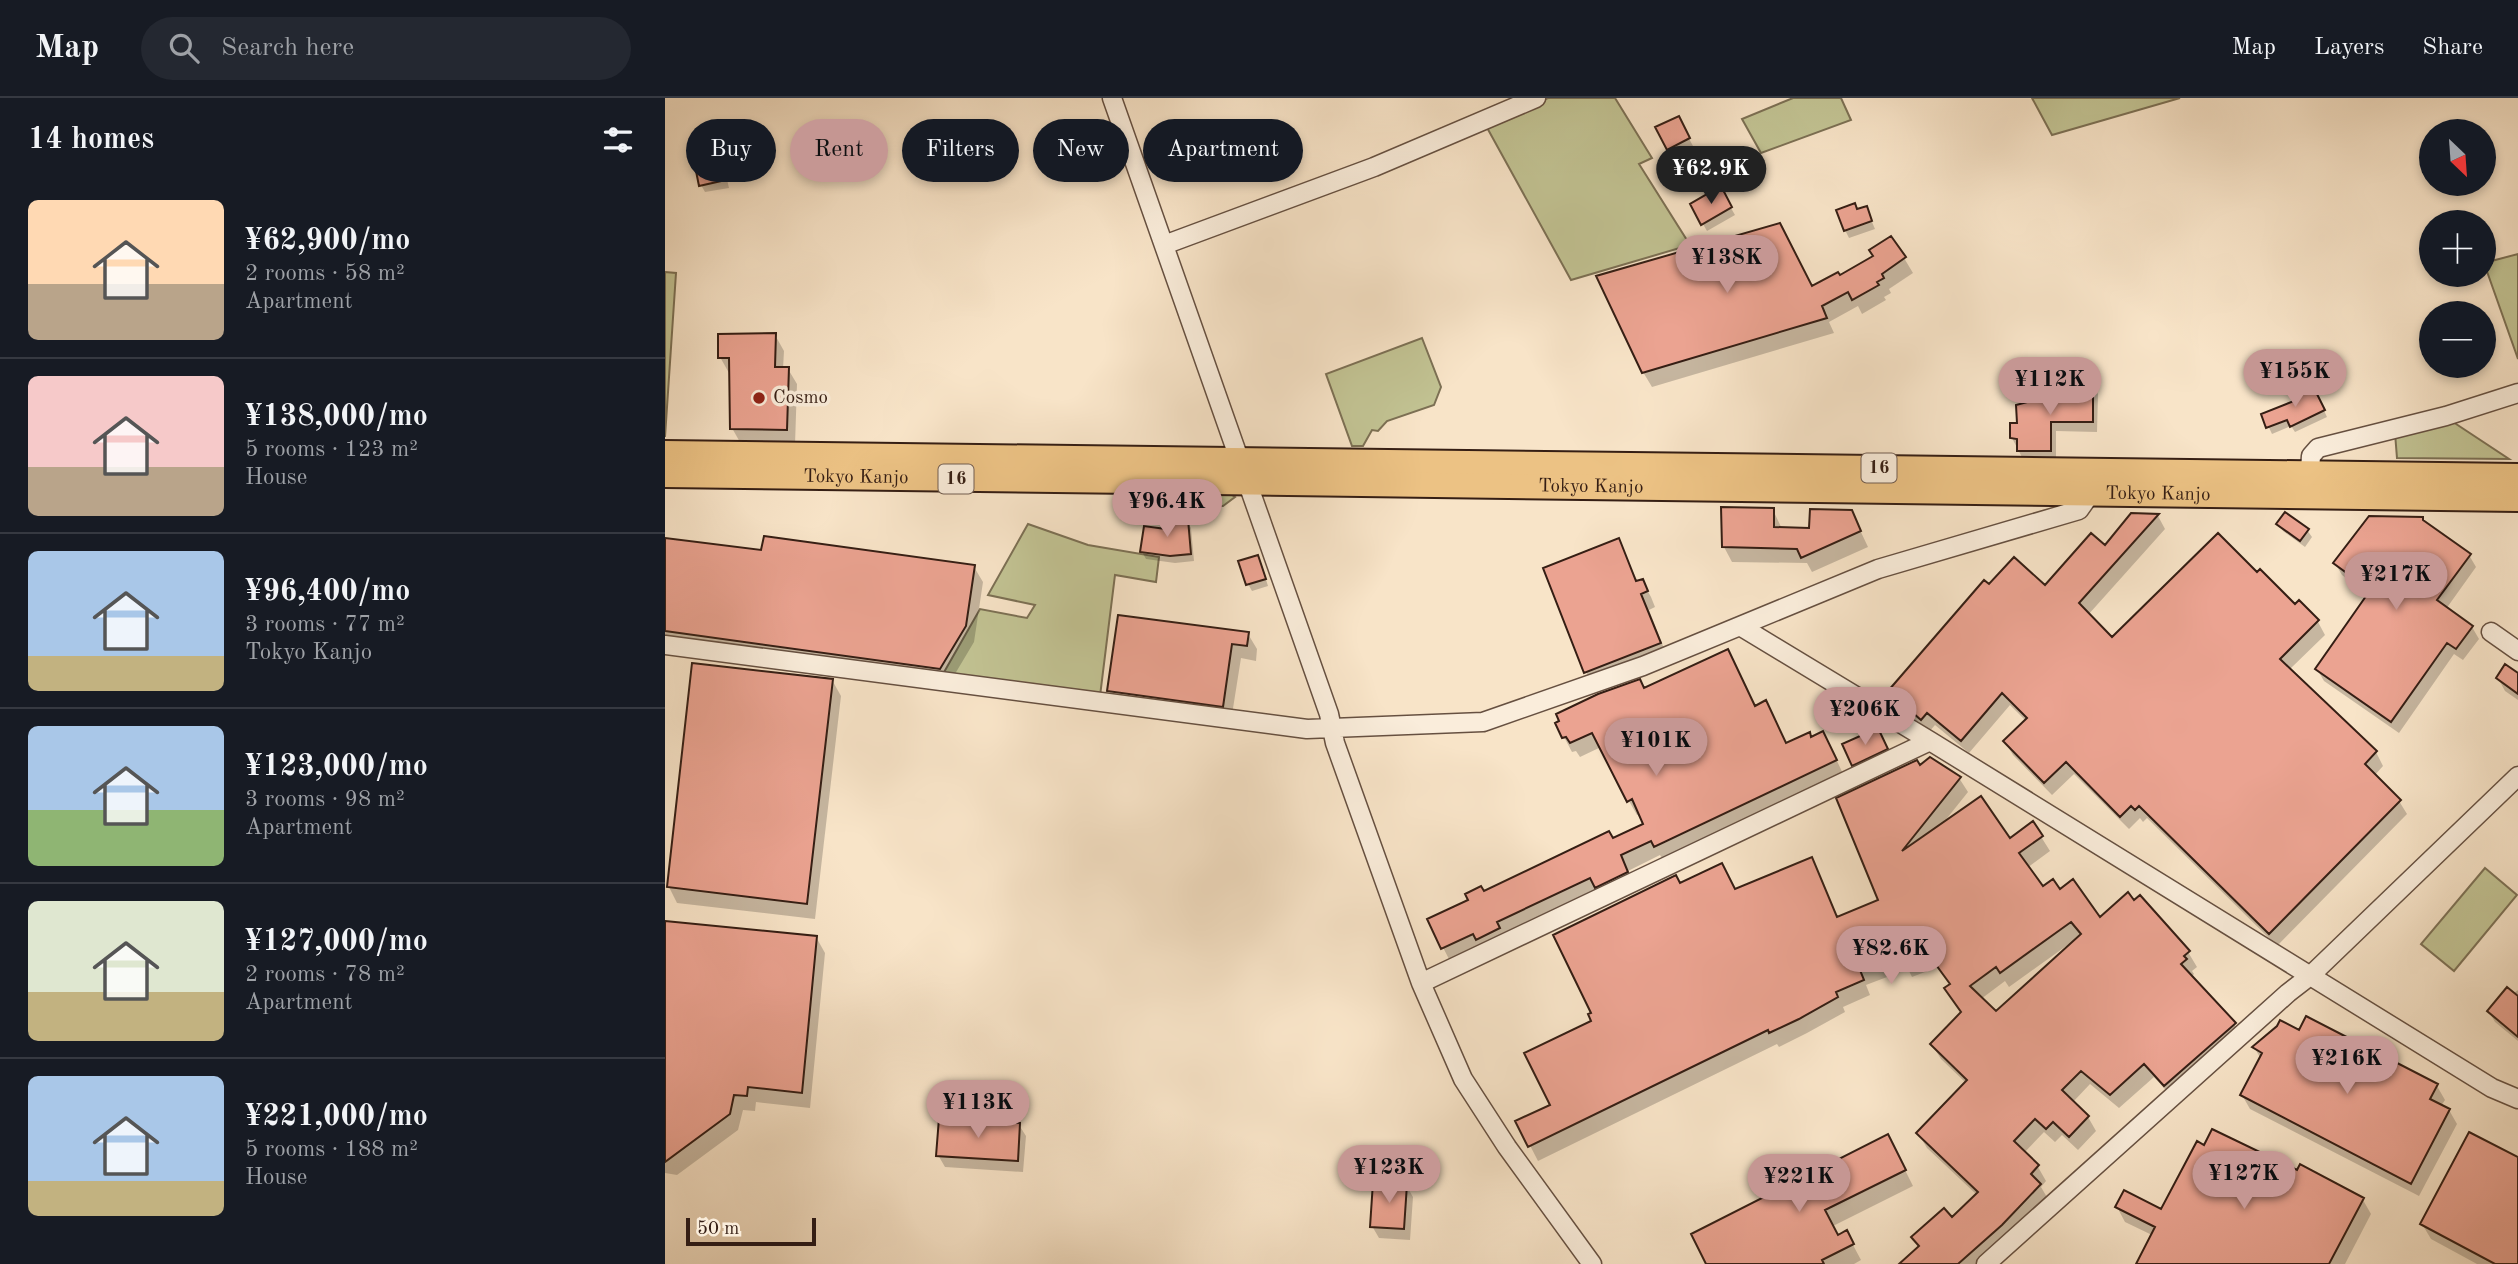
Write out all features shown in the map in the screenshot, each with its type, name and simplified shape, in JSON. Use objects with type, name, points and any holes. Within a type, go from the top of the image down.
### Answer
[{"type":"highway","name":"Tokyo Kanjo","points":[[665,453],[2091,493],[2518,476]]},
{"type":"highway","name":"Tokyo Kanjo","points":[[665,475],[1244,471],[2309,485],[2518,499]]},
{"type":"street","points":[[1112,98],[1421,983],[1463,1079],[1507,1147],[1592,1264]]},
{"type":"street","points":[[1164,245],[1374,167],[1536,98]]},
{"type":"street","points":[[2309,485],[2311,456],[2318,448],[2433,419],[2518,393]]},
{"type":"street","points":[[665,645],[1307,729],[1483,722],[1632,670],[1878,569],[2079,510],[2091,493]]},
{"type":"street","points":[[1740,626],[2492,1088],[2518,1100]]},
{"type":"street","points":[[2491,632],[2518,651]]},
{"type":"street","points":[[1421,983],[1930,741]]},
{"type":"street","points":[[1986,1264],[2310,976],[2518,776]]},
{"type":"green space","points":[[1548,98],[1615,98],[1652,158],[1639,164],[1690,245],[1571,280],[1485,124]]},
{"type":"green space","points":[[1793,98],[1841,98],[1851,120],[1761,153],[1742,119]]},
{"type":"green space","points":[[2032,98],[2180,98],[2052,135]]},
{"type":"green space","points":[[2518,254],[2518,359],[2492,287],[2496,287],[2496,260]]},
{"type":"green space","points":[[665,272],[676,273],[665,437]]},
{"type":"green space","points":[[1422,338],[1441,387],[1434,405],[1387,421],[1378,431],[1372,430],[1363,446],[1352,446],[1326,374]]},
{"type":"green space","points":[[2447,418],[2509,459],[2397,458],[2395,433]]},
{"type":"green space","points":[[1191,492],[1229,493],[1235,497],[1223,506],[1191,505]]},
{"type":"green space","points":[[1028,524],[1088,545],[1159,557],[1156,582],[1115,575],[1100,696],[943,674],[980,609],[1027,618],[1035,605],[988,595]]},
{"type":"green space","points":[[2485,868],[2517,895],[2454,971],[2421,944]]},
{"type":"building","points":[[1679,116],[1690,138],[1667,150],[1655,127]]},
{"type":"building","points":[[1742,150],[1753,175],[1734,184],[1722,159]]},
{"type":"building","points":[[698,182],[717,182],[699,186]]},
{"type":"building","points":[[1721,186],[1732,207],[1701,225],[1690,204]]},
{"type":"building","points":[[1855,203],[1857,209],[1867,206],[1872,221],[1844,231],[1836,210]]},
{"type":"building","points":[[1780,223],[1812,286],[1838,272],[1840,275],[1873,256],[1869,250],[1891,236],[1906,257],[1882,274],[1884,278],[1877,282],[1879,285],[1852,300],[1848,292],[1822,306],[1827,318],[1642,373],[1596,276]]},
{"type":"building","name":"Cosmo","points":[[776,333],[775,367],[789,367],[787,430],[730,429],[729,358],[718,358],[718,334]]},
{"type":"building","points":[[2093,383],[2093,422],[2051,422],[2051,451],[2017,451],[2017,439],[2010,438],[2010,423],[2017,423],[2016,405],[2057,394],[2057,391],[2074,391],[2074,387]]},
{"type":"building","points":[[2313,386],[2325,410],[2290,427],[2287,420],[2266,428],[2261,414],[2294,401],[2292,396]]},
{"type":"building","points":[[1721,507],[1774,508],[1774,527],[1809,528],[1810,509],[1852,510],[1861,531],[1801,558],[1797,549],[1722,547]]},
{"type":"building","points":[[2285,512],[2309,529],[2300,541],[2276,524]]},
{"type":"building","points":[[2131,513],[2159,514],[2079,603],[2112,637],[2218,533],[2257,572],[2260,569],[2295,604],[2299,600],[2319,620],[2280,659],[2377,751],[2365,764],[2401,800],[2269,934],[2139,806],[2135,810],[2131,806],[2120,817],[2066,762],[2044,783],[2003,741],[2027,718],[2002,693],[1961,741],[1927,713],[1921,720],[1888,691],[1984,580],[1989,584],[2014,557],[2045,585],[2091,533],[2105,545]]},
{"type":"building","points":[[2369,516],[2423,517],[2423,520],[2471,554],[2437,600],[2473,626],[2456,649],[2447,643],[2391,722],[2315,669],[2385,569],[2378,563],[2359,582],[2333,563]]},
{"type":"building","points":[[1188,519],[1191,554],[1170,556],[1140,552],[1144,526],[1166,529],[1165,521]]},
{"type":"building","points":[[764,536],[975,565],[966,626],[940,669],[665,631],[665,538],[761,550]]},
{"type":"building","points":[[1619,538],[1636,581],[1643,579],[1648,591],[1641,594],[1661,643],[1584,673],[1543,568]]},
{"type":"building","points":[[1258,555],[1266,579],[1246,585],[1238,561]]},
{"type":"building","points":[[1118,615],[1249,632],[1247,646],[1232,644],[1223,707],[1107,691]]},
{"type":"building","points":[[1728,649],[1755,706],[1766,700],[1786,743],[1810,732],[1811,737],[1823,731],[1837,760],[1654,847],[1651,841],[1621,855],[1628,872],[1595,888],[1590,878],[1497,922],[1500,928],[1476,940],[1473,934],[1441,949],[1427,919],[1468,900],[1465,894],[1481,886],[1484,891],[1609,831],[1613,838],[1643,824],[1632,799],[1627,802],[1592,733],[1570,743],[1566,737],[1562,738],[1555,723],[1559,721],[1556,714],[1598,694],[1640,679],[1644,688]]},
{"type":"building","points":[[692,663],[833,679],[807,904],[667,887]]},
{"type":"building","points":[[2505,664],[2518,673],[2518,694],[2496,678]]},
{"type":"building","points":[[1878,728],[1888,749],[1852,766],[1842,744]]},
{"type":"building","points":[[1930,757],[1961,777],[1902,851],[1981,796],[2010,838],[2033,821],[2043,836],[2019,853],[2043,886],[2053,879],[2060,889],[2073,879],[2100,917],[2128,892],[2134,900],[2140,895],[2190,951],[2181,964],[2236,1023],[2164,1086],[2144,1064],[2110,1095],[2081,1071],[2062,1090],[2089,1116],[2069,1137],[2053,1122],[2046,1129],[2035,1119],[2014,1141],[2039,1165],[2031,1174],[2041,1184],[2002,1225],[1958,1264],[1899,1264],[1919,1246],[1911,1237],[1944,1208],[1952,1217],[1978,1192],[1916,1133],[1967,1080],[1930,1044],[1961,1012],[1944,988],[1950,984],[1928,954],[1903,964],[1899,955],[1860,970],[1864,980],[1836,992],[1838,997],[1799,1019],[1769,1033],[1768,1030],[1528,1147],[1515,1121],[1550,1105],[1524,1053],[1591,1021],[1588,1014],[1591,1013],[1553,935],[1676,875],[1680,883],[1722,863],[1735,889],[1812,857],[1837,917],[1878,900],[1836,798],[1917,760],[1920,765]],"holes":[[[2071,922],[2081,934],[1996,1011],[1970,986],[1996,967],[2000,973]]]},
{"type":"building","points":[[665,921],[817,936],[802,1093],[748,1087],[747,1096],[734,1095],[730,1114],[665,1162]]},
{"type":"building","points":[[2507,987],[2518,996],[2518,1037],[2487,1011]]},
{"type":"building","points":[[2306,1016],[2438,1084],[2430,1099],[2450,1109],[2411,1184],[2240,1095],[2262,1053],[2252,1047],[2277,1026],[2280,1020],[2299,1030]]},
{"type":"building","points":[[939,1118],[1020,1123],[1018,1161],[936,1156]]},
{"type":"building","points":[[2212,1129],[2297,1170],[2300,1164],[2364,1198],[2329,1264],[2136,1264],[2155,1227],[2115,1207],[2124,1190],[2161,1209],[2197,1141],[2204,1145]]},
{"type":"building","points":[[2469,1132],[2518,1157],[2518,1264],[2495,1264],[2420,1224]]},
{"type":"building","points":[[1888,1134],[1906,1170],[1825,1210],[1838,1235],[1847,1230],[1854,1244],[1822,1260],[1824,1264],[1706,1264],[1691,1234]]},
{"type":"building","points":[[1373,1182],[1407,1184],[1404,1229],[1370,1227]]},
{"type":"place","name":"Cosmo","points":[[759,398]]}]
